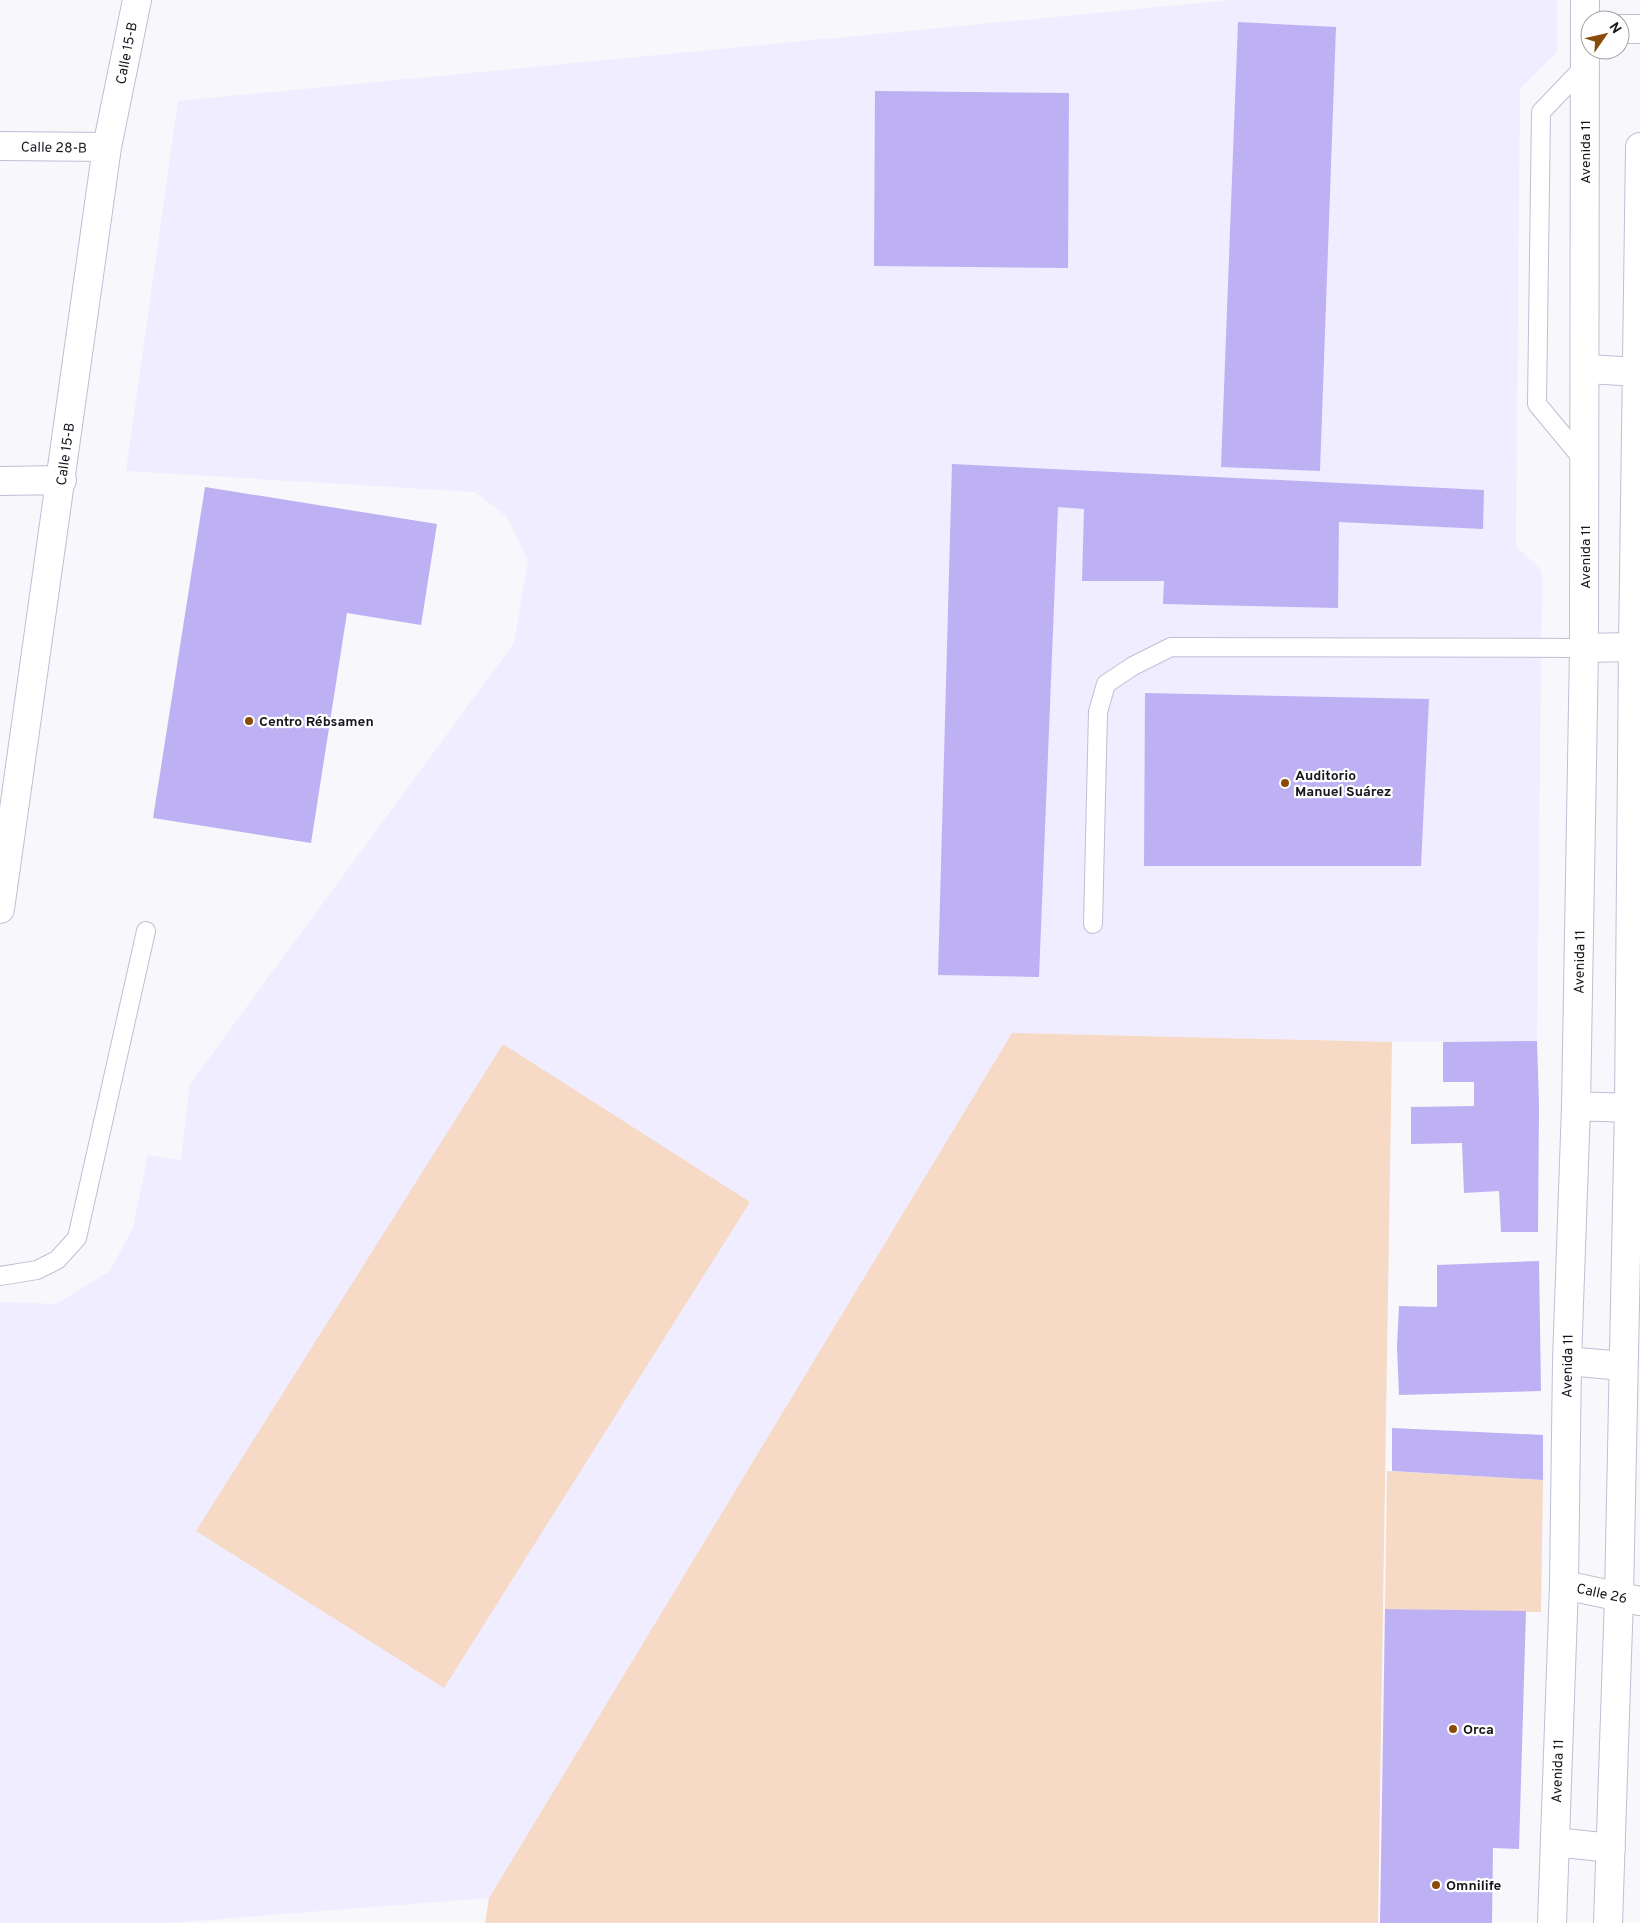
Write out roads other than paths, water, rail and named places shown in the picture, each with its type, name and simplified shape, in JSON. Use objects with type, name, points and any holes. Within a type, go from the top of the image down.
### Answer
[{"type":"main road","name":"Calle 15-B","points":[[0,908],[10,769],[62,480],[108,147],[137,0]]},
{"type":"main road","name":"Avenida 11","points":[[1552,1923],[1564,1585],[1567,1361],[1576,1106],[1584,648],[1585,60]]},
{"type":"main road","name":"Calle 28-B","points":[[0,146],[108,147]]},
{"type":"main road","points":[[1608,1923],[1611,1848],[1630,1599],[1623,1366],[1636,647],[1640,147]]},
{"type":"main road","points":[[1586,369],[1638,372]]},
{"type":"main road","points":[[0,481],[62,480]]},
{"type":"main road","points":[[1584,648],[1636,647]]},
{"type":"main road","points":[[1576,1106],[1629,1108]]},
{"type":"main road","points":[[1567,1361],[1623,1366]]},
{"type":"main road","name":"Calle 26","points":[[1564,1585],[1630,1599]]},
{"type":"main road","points":[[1554,1842],[1611,1848]]},
{"type":"lane","points":[[1585,66],[1541,112],[1537,404],[1585,462]]},
{"type":"lane","points":[[1093,924],[1098,712],[1106,684],[1133,666],[1171,647],[1584,648]]},
{"type":"lane","points":[[0,1276],[37,1270],[57,1260],[77,1238],[146,931]]},
{"type":"place","name":"Centro Rébsamen","points":[[249,721]]},
{"type":"place","name":"Auditorio Manuel Suárez","points":[[1285,783]]},
{"type":"place","name":"Orca","points":[[1453,1729]]},
{"type":"place","name":"Omnilife","points":[[1436,1885]]}]
